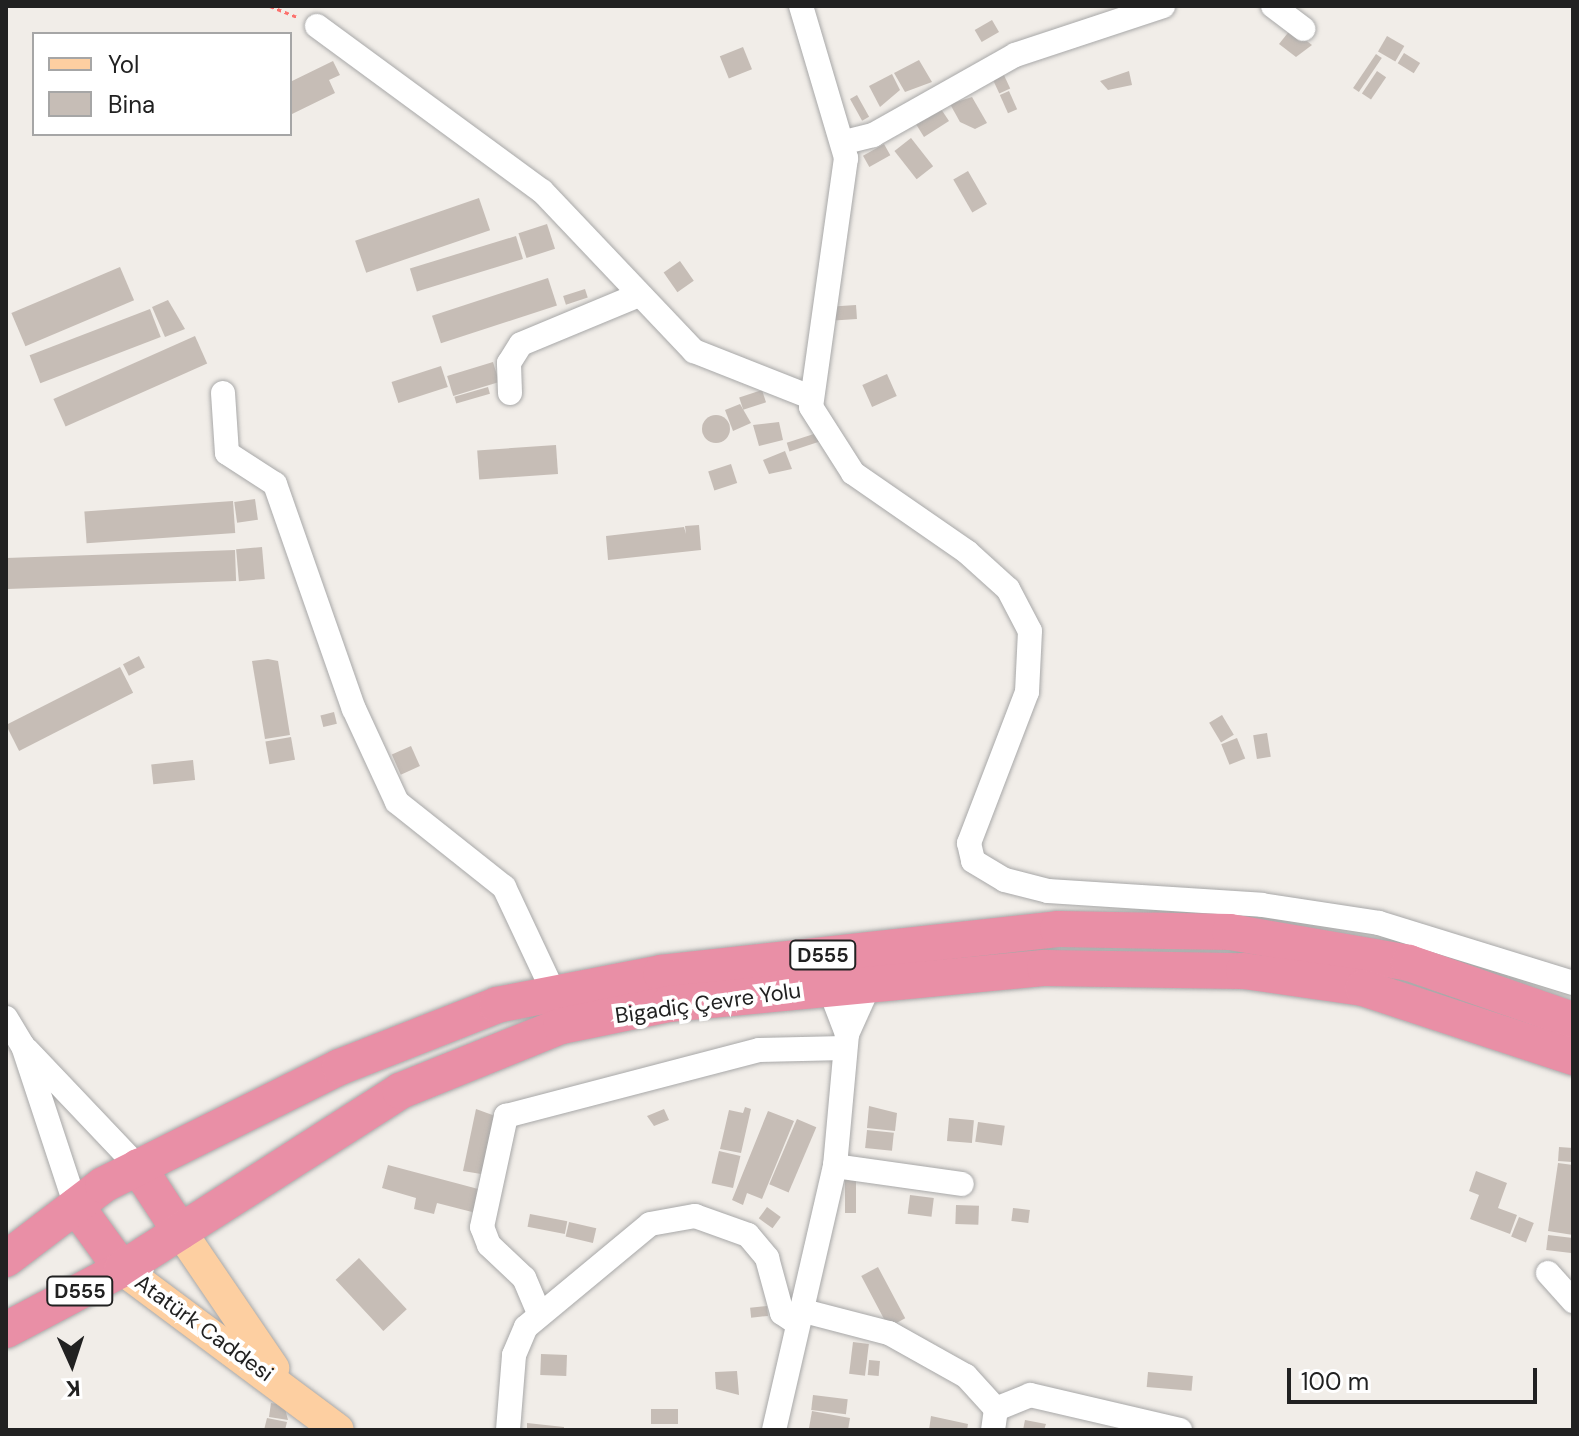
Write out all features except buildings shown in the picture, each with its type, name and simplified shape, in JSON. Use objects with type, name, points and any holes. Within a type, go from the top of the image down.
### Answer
[{"type":"highway","name":"Bigadiç Çevre Yolu","points":[[6,1259],[76,1206],[138,1167],[340,1067],[553,991],[1058,929],[1230,932],[1409,963],[1573,1020]]},
{"type":"highway","name":"Bigadiç Çevre Yolu","points":[[6,1330],[122,1269],[400,1091],[484,1053],[561,1026],[669,1004],[1045,968],[1244,971],[1363,988],[1573,1057]]},
{"type":"highway","points":[[138,1167],[180,1231]]},
{"type":"highway","points":[[76,1206],[122,1269]]},
{"type":"main road","name":"Atatürk Caddesi","points":[[180,1231],[286,1387]]},
{"type":"main road","name":"Atatürk Caddesi","points":[[122,1269],[286,1387],[338,1430]]},
{"type":"street","points":[[801,6],[845,142],[810,397],[853,473],[949,536],[1008,589],[1025,615],[1032,652],[1027,692],[969,843],[980,868],[1048,891],[1262,905],[1379,923],[1573,983]]},
{"type":"street","points":[[1072,32],[1088,6]]},
{"type":"street","points":[[845,142],[873,135],[991,66],[1072,32],[1163,6]]},
{"type":"street","points":[[1273,6],[1303,29]]},
{"type":"street","points":[[317,26],[542,191],[639,295],[711,361],[810,397]]},
{"type":"street","points":[[510,393],[509,363],[521,344],[639,295]]},
{"type":"street","points":[[223,393],[227,453],[275,484],[354,709],[397,802],[504,887],[553,991]]},
{"type":"street","points":[[774,1430],[835,1166],[846,1041],[870,983]]},
{"type":"street","points":[[829,987],[846,1041]]},
{"type":"street","points":[[6,1018],[23,1046],[138,1167]]},
{"type":"street","points":[[539,1313],[524,1278],[489,1245],[482,1227],[506,1116],[759,1050],[846,1041]]},
{"type":"street","points":[[23,1046],[76,1206]]},
{"type":"street","points":[[835,1166],[962,1184]]},
{"type":"street","points":[[508,1430],[514,1355],[539,1313],[650,1224],[695,1216],[723,1222],[759,1244],[782,1313],[908,1341],[966,1376],[994,1419],[1030,1395],[1180,1430]]},
{"type":"street","points":[[1548,1273],[1573,1301]]},
{"type":"path","points":[[270,6],[317,26]]}]
